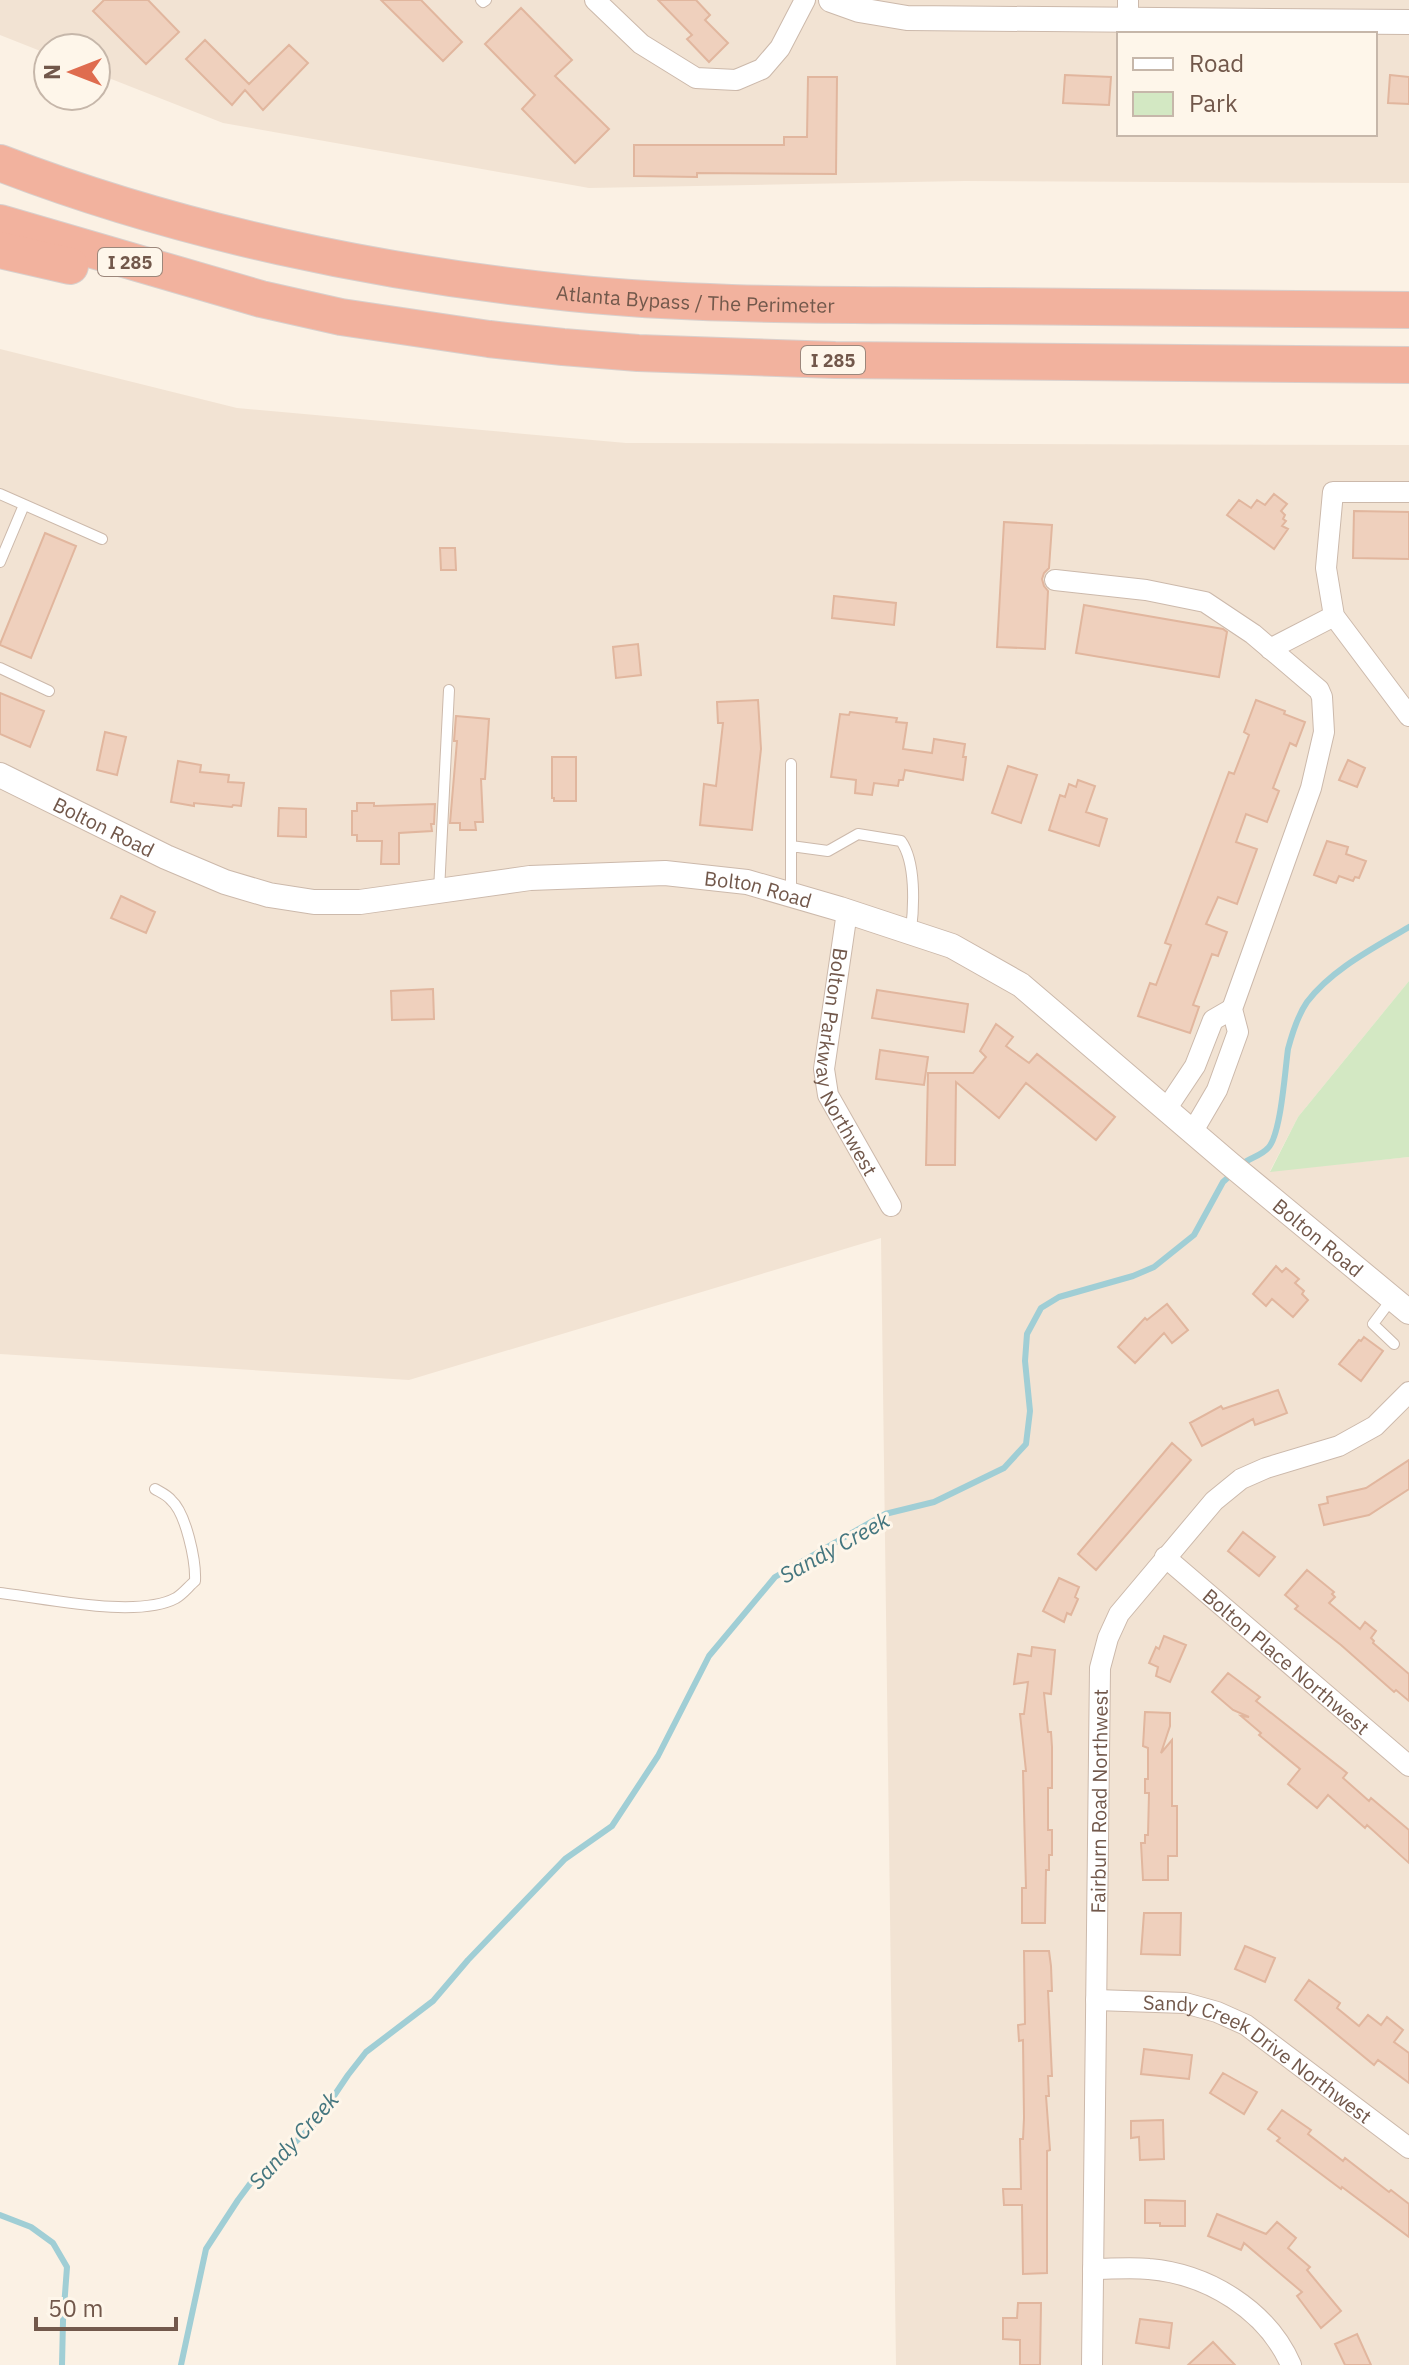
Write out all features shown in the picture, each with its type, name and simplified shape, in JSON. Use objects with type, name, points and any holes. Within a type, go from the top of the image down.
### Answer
[{"type":"highway","points":[[0,155],[34,176]]},
{"type":"highway","name":"Atlanta Bypass / The Perimeter","points":[[0,163],[135,209],[250,239],[428,274],[571,293],[677,301],[1409,310]]},
{"type":"highway","name":"I 285","points":[[0,223],[261,299],[341,317],[504,340],[638,353],[835,360],[1409,365]]},
{"type":"highway","points":[[0,250],[134,279],[261,299]]},
{"type":"street","points":[[595,0],[641,44],[696,78],[736,80],[762,69],[780,48],[805,0]]},
{"type":"street","points":[[831,0],[859,10],[907,18],[1128,10],[1409,22]]},
{"type":"street","points":[[1409,492],[1333,492],[1326,568],[1334,616],[1409,716]]},
{"type":"street","points":[[1055,580],[1146,590],[1205,602],[1253,634],[1319,690],[1322,697],[1324,732],[1311,788],[1232,1009],[1238,1032],[1204,1115],[1193,1131]]},
{"type":"street","points":[[1270,649],[1334,616]]},
{"type":"street","name":"Bolton Road","points":[[0,775],[166,857],[225,882],[269,895],[314,902],[360,902],[530,878],[665,873],[747,882],[952,946],[1021,985],[1401,1305]]},
{"type":"street","name":"Bolton Parkway Northwest","points":[[847,912],[824,1069],[828,1095],[891,1206]]},
{"type":"street","points":[[1167,1108],[1197,1061],[1213,1020],[1232,1009]]},
{"type":"street","points":[[1197,1061],[1223,1073]]},
{"type":"street","name":"Fairburn Road Northwest","points":[[1092,2365],[1100,1668],[1108,1638],[1119,1614],[1214,1501],[1241,1479],[1266,1468],[1339,1446],[1375,1426],[1409,1392]]},
{"type":"street","name":"Bolton Place Northwest","points":[[1165,1557],[1409,1766]]},
{"type":"street","name":"Sandy Creek Drive Northwest","points":[[1096,2000],[1185,2003],[1246,2025],[1409,2148]]},
{"type":"street","points":[[1093,2269],[1148,2268],[1180,2274],[1216,2287],[1250,2310],[1270,2332],[1291,2365]]},
{"type":"lane","points":[[0,494],[102,539]]},
{"type":"lane","points":[[0,562],[24,505]]},
{"type":"lane","points":[[0,668],[49,691]]},
{"type":"lane","points":[[439,891],[449,690]]},
{"type":"lane","points":[[791,764],[791,895]]},
{"type":"lane","points":[[791,846],[828,851],[858,834],[901,841],[907,849],[910,863],[913,913],[910,932]]},
{"type":"lane","points":[[1394,1344],[1373,1324],[1401,1305]]},
{"type":"lane","points":[[0,1593],[115,1608],[149,1605],[176,1598],[195,1581],[196,1563],[174,1501],[155,1489]]},
{"type":"shaded area","points":[[0,0],[1409,0],[1409,183],[964,181],[589,188],[223,123],[112,79],[112,32],[32,32],[32,48],[0,35]]},
{"type":"shaded area","points":[[0,349],[237,408],[626,443],[1409,445],[1409,981],[1298,1117],[1270,1171],[1409,1157],[1409,2365],[896,2365],[881,1238],[409,1380],[0,1354]]},
{"type":"green space","points":[[1409,981],[1409,1157],[1270,1172],[1298,1117]]},
{"type":"building","points":[[104,0],[148,0],[179,32],[146,64],[93,11]]},
{"type":"building","points":[[381,0],[421,0],[462,42],[443,61]]},
{"type":"building","points":[[658,0],[696,0],[710,15],[705,20],[728,43],[709,62],[687,39],[692,35]]},
{"type":"building","points":[[521,8],[572,60],[555,76],[609,129],[575,163],[522,109],[535,95],[485,44]]},
{"type":"building","points":[[205,40],[249,84],[289,45],[308,63],[263,110],[245,90],[232,105],[186,59]]},
{"type":"building","points":[[1065,75],[1111,77],[1109,105],[1063,103]]},
{"type":"building","points":[[1390,75],[1409,77],[1409,104],[1388,103]]},
{"type":"building","points":[[808,77],[837,77],[836,174],[634,176],[634,145],[784,145],[784,137],[807,137]]},
{"type":"building","points":[[1274,494],[1287,504],[1281,511],[1286,521],[1282,526],[1288,529],[1274,549],[1227,515],[1239,500],[1251,508],[1257,500],[1265,505]]},
{"type":"building","points":[[1354,511],[1409,512],[1409,559],[1353,558]]},
{"type":"building","points":[[1004,522],[1052,525],[1049,568],[1042,579],[1048,591],[1045,649],[997,647]]},
{"type":"building","points":[[45,533],[76,546],[31,658],[0,644]]},
{"type":"building","points":[[440,548],[455,548],[456,570],[441,570]]},
{"type":"building","points":[[834,596],[896,603],[894,625],[832,618]]},
{"type":"building","points":[[1084,605],[1223,629],[1227,632],[1219,677],[1076,653]]},
{"type":"building","points":[[638,644],[641,675],[616,678],[613,647]]},
{"type":"building","points":[[0,693],[44,711],[30,747],[0,734]]},
{"type":"building","points":[[758,700],[761,749],[752,830],[700,825],[704,784],[716,786],[723,723],[718,723],[717,702]]},
{"type":"building","points":[[1256,700],[1305,722],[1296,746],[1290,743],[1273,788],[1279,791],[1267,822],[1246,814],[1236,842],[1257,849],[1237,904],[1218,897],[1206,924],[1227,932],[1218,956],[1212,954],[1193,1005],[1199,1007],[1190,1033],[1138,1016],[1150,983],[1156,985],[1171,945],[1165,943],[1229,772],[1234,774],[1249,735],[1244,732]]},
{"type":"building","points":[[850,712],[897,718],[896,722],[907,723],[903,749],[932,753],[934,739],[965,744],[963,780],[905,770],[898,786],[874,783],[872,795],[855,793],[856,780],[831,777],[840,714],[849,715]]},
{"type":"building","points":[[456,716],[489,719],[485,779],[481,779],[483,822],[475,822],[476,830],[460,830],[460,823],[450,823]]},
{"type":"building","points":[[105,732],[126,737],[117,775],[97,770]]},
{"type":"building","points":[[552,757],[576,757],[576,801],[554,801],[552,798]]},
{"type":"building","points":[[1348,760],[1365,768],[1357,787],[1339,780]]},
{"type":"building","points":[[178,761],[201,765],[200,772],[229,775],[228,782],[244,783],[241,806],[194,803],[194,806],[171,802]]},
{"type":"building","points":[[1008,766],[1037,775],[1021,823],[992,813]]},
{"type":"building","points":[[1078,780],[1095,786],[1086,812],[1107,819],[1099,846],[1049,830],[1060,795],[1065,797],[1069,784],[1076,787]]},
{"type":"building","points":[[357,803],[374,803],[374,806],[435,804],[432,831],[399,833],[399,864],[381,864],[382,841],[357,841],[357,835],[352,835],[352,811],[357,811]]},
{"type":"building","points":[[279,808],[306,809],[306,837],[278,836]]},
{"type":"building","points":[[1327,841],[1348,847],[1346,854],[1366,861],[1359,878],[1355,877],[1353,881],[1339,876],[1336,883],[1314,875]]},
{"type":"building","points":[[121,896],[155,912],[146,933],[111,918]]},
{"type":"building","points":[[433,989],[434,1019],[392,1020],[391,991]]},
{"type":"building","points":[[877,990],[968,1004],[964,1032],[872,1018]]},
{"type":"building","points":[[996,1024],[1013,1037],[1006,1046],[1029,1063],[1037,1054],[1115,1117],[1096,1140],[1026,1083],[999,1118],[956,1082],[955,1165],[926,1165],[928,1073],[973,1073],[986,1057],[980,1051]]},
{"type":"building","points":[[880,1050],[928,1057],[924,1085],[876,1079]]},
{"type":"building","points":[[1276,1266],[1282,1272],[1286,1268],[1299,1279],[1295,1283],[1308,1300],[1293,1317],[1272,1299],[1266,1306],[1253,1294]]},
{"type":"building","points":[[1167,1304],[1188,1330],[1172,1343],[1164,1333],[1135,1363],[1118,1347],[1145,1318],[1147,1320]]},
{"type":"building","points":[[1364,1337],[1383,1351],[1361,1381],[1339,1364]]},
{"type":"building","points":[[1278,1390],[1287,1413],[1255,1425],[1253,1419],[1202,1446],[1190,1423],[1221,1406],[1223,1409]]},
{"type":"building","points":[[1172,1443],[1191,1460],[1096,1570],[1078,1554]]},
{"type":"building","points":[[1409,1460],[1409,1489],[1369,1515],[1324,1525],[1319,1505],[1328,1503],[1327,1497],[1366,1488]]},
{"type":"building","points":[[1243,1532],[1275,1557],[1259,1576],[1228,1551]]},
{"type":"building","points":[[1307,1570],[1334,1592],[1335,1597],[1329,1603],[1360,1629],[1365,1622],[1376,1631],[1371,1638],[1373,1643],[1409,1674],[1409,1701],[1396,1690],[1394,1692],[1295,1609],[1298,1606],[1285,1595]]},
{"type":"building","points":[[1059,1578],[1079,1587],[1075,1597],[1078,1599],[1064,1622],[1043,1611]]},
{"type":"building","points":[[1164,1636],[1186,1645],[1170,1682],[1156,1676],[1158,1667],[1149,1663]]},
{"type":"building","points":[[1032,1647],[1055,1650],[1051,1694],[1044,1693],[1052,1747],[1048,1830],[1052,1830],[1052,1855],[1049,1855],[1049,1870],[1046,1870],[1045,1923],[1022,1923],[1022,1888],[1026,1888],[1023,1771],[1026,1771],[1020,1714],[1024,1714],[1028,1682],[1014,1684],[1018,1654],[1031,1656]]},
{"type":"building","points":[[1228,1673],[1260,1697],[1256,1701],[1347,1773],[1343,1778],[1369,1801],[1371,1798],[1409,1830],[1409,1863],[1328,1795],[1317,1808],[1288,1784],[1300,1769],[1241,1716],[1249,1717],[1233,1710],[1212,1692]]},
{"type":"building","points":[[1145,1712],[1170,1713],[1170,1726],[1161,1753],[1172,1740],[1172,1806],[1177,1806],[1177,1856],[1168,1856],[1168,1880],[1143,1880],[1141,1843],[1145,1843],[1145,1835],[1148,1835],[1149,1793],[1145,1793],[1148,1748],[1143,1746]]},
{"type":"building","points":[[1144,1913],[1181,1913],[1180,1955],[1141,1954]]},
{"type":"building","points":[[1245,1946],[1275,1958],[1265,1982],[1235,1969]]},
{"type":"building","points":[[1024,1951],[1049,1951],[1052,2076],[1048,2076],[1049,2096],[1046,2096],[1050,2150],[1047,2151],[1047,2273],[1023,2274],[1022,2205],[1004,2205],[1003,2189],[1021,2189],[1023,2040],[1019,2041],[1018,2025],[1025,2024]]},
{"type":"building","points":[[1309,1980],[1340,2003],[1337,2008],[1359,2026],[1368,2015],[1381,2025],[1387,2017],[1403,2030],[1394,2042],[1409,2053],[1409,2083],[1378,2060],[1374,2065],[1295,2000]]},
{"type":"building","points":[[1144,2049],[1192,2055],[1189,2079],[1141,2074]]},
{"type":"building","points":[[1223,2073],[1257,2092],[1244,2114],[1210,2093]]},
{"type":"building","points":[[1282,2110],[1311,2130],[1308,2134],[1343,2161],[1345,2158],[1409,2204],[1409,2237],[1277,2141],[1280,2138],[1268,2129]]},
{"type":"building","points":[[1163,2120],[1164,2159],[1140,2160],[1139,2137],[1131,2138],[1131,2121]]},
{"type":"building","points":[[1145,2200],[1185,2201],[1185,2226],[1145,2223]]},
{"type":"building","points":[[1217,2214],[1266,2234],[1277,2222],[1296,2238],[1288,2248],[1310,2267],[1307,2270],[1341,2311],[1321,2328],[1297,2296],[1302,2292],[1244,2243],[1241,2250],[1208,2236]]},
{"type":"building","points":[[1018,2303],[1041,2303],[1040,2365],[1020,2365],[1020,2340],[1003,2339],[1003,2318],[1017,2318]]},
{"type":"building","points":[[1140,2319],[1172,2323],[1169,2348],[1136,2343]]},
{"type":"building","points":[[1357,2334],[1371,2365],[1345,2365],[1335,2344]]},
{"type":"building","points":[[1213,2342],[1235,2365],[1188,2365]]},
{"type":"waterway","name":"Sandy Creek","points":[[1241,1165],[1265,1151],[1272,1141],[1279,1116],[1288,1049],[1307,1002],[1341,969],[1409,927]]},
{"type":"waterway","name":"Sandy Creek","points":[[181,2365],[206,2249],[255,2177],[317,2121],[366,2052],[433,2001],[565,1859],[612,1826],[658,1756],[709,1656],[775,1577],[885,1514],[934,1502],[1004,1468],[1026,1444],[1030,1411],[1025,1361],[1027,1334],[1041,1308],[1059,1297],[1154,1267],[1194,1235],[1223,1182],[1233,1173]]},
{"type":"waterway","points":[[0,2215],[31,2227],[53,2243],[67,2267],[62,2365]]}]
